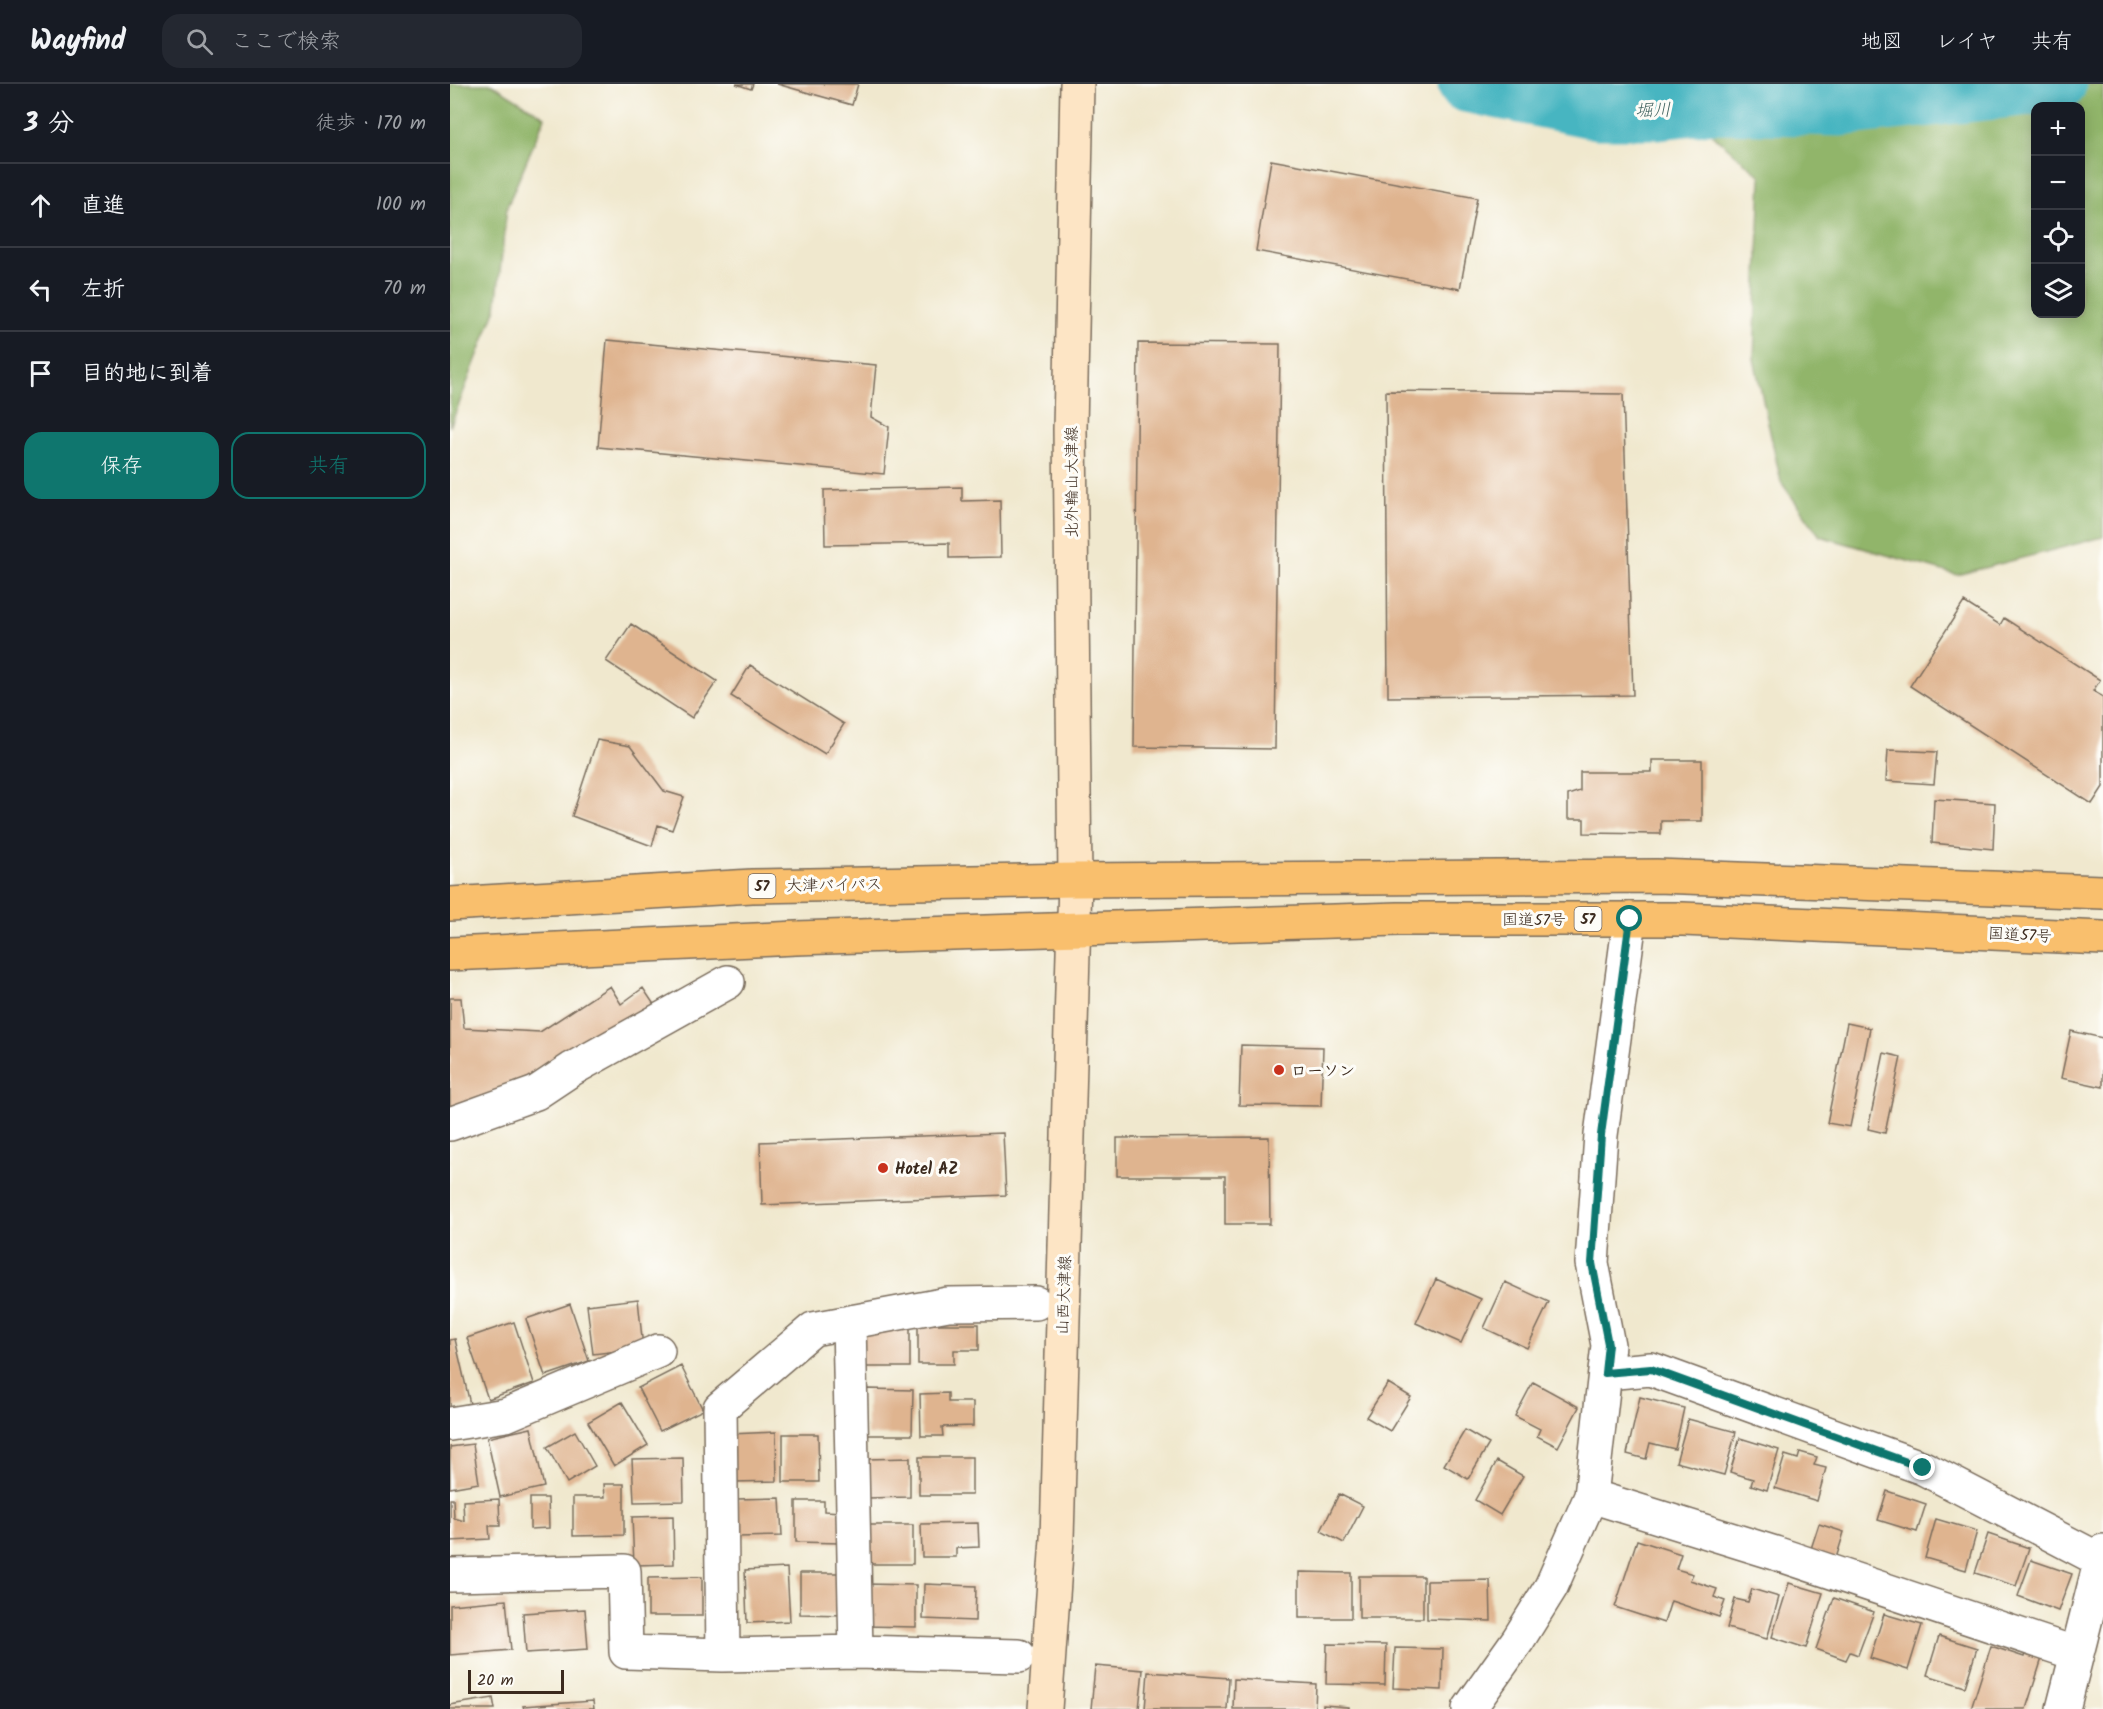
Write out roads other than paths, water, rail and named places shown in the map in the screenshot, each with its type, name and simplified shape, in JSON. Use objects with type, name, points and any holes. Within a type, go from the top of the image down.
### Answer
[{"type":"highway","name":"57","points":[[1075,880],[1657,876],[2103,892]]},
{"type":"highway","name":"大津バイパス","points":[[450,904],[752,886],[1075,880]]},
{"type":"highway","name":"国道57号","points":[[1073,930],[1398,919],[1683,919],[2103,938]]},
{"type":"highway","name":"57","points":[[450,954],[784,939],[1073,930]]},
{"type":"main road","name":"北外輪山大津線","points":[[1075,880],[1070,429],[1077,84]]},
{"type":"main road","name":"山西大津線","points":[[1045,1709],[1057,1539],[1075,880]]},
{"type":"street","points":[[1469,1709],[1518,1640],[1551,1587],[1591,1496],[1608,1344],[1592,1263],[1601,1135],[1630,919]]},
{"type":"street","points":[[450,1124],[536,1093],[572,1069],[728,982]]},
{"type":"street","points":[[723,1655],[720,1408],[813,1329],[948,1304],[1036,1303]]},
{"type":"street","points":[[849,1322],[856,1652]]},
{"type":"street","points":[[450,1424],[506,1415],[658,1351]]},
{"type":"street","points":[[1605,1373],[1651,1369],[1923,1468],[2102,1555],[2063,1709]]},
{"type":"street","points":[[1591,1496],[1775,1553],[2077,1654]]},
{"type":"street","points":[[450,1575],[624,1571],[626,1652],[723,1655],[856,1652],[1019,1656]]},
{"type":"waterway","name":"堀川","points":[[1466,84],[1598,111],[1658,111],[1715,105],[1840,108],[2058,84]]},
{"type":"place","name":"ローソン","points":[[1279,1070]]},
{"type":"place","name":"Hotel AZ","points":[[883,1168]]}]
